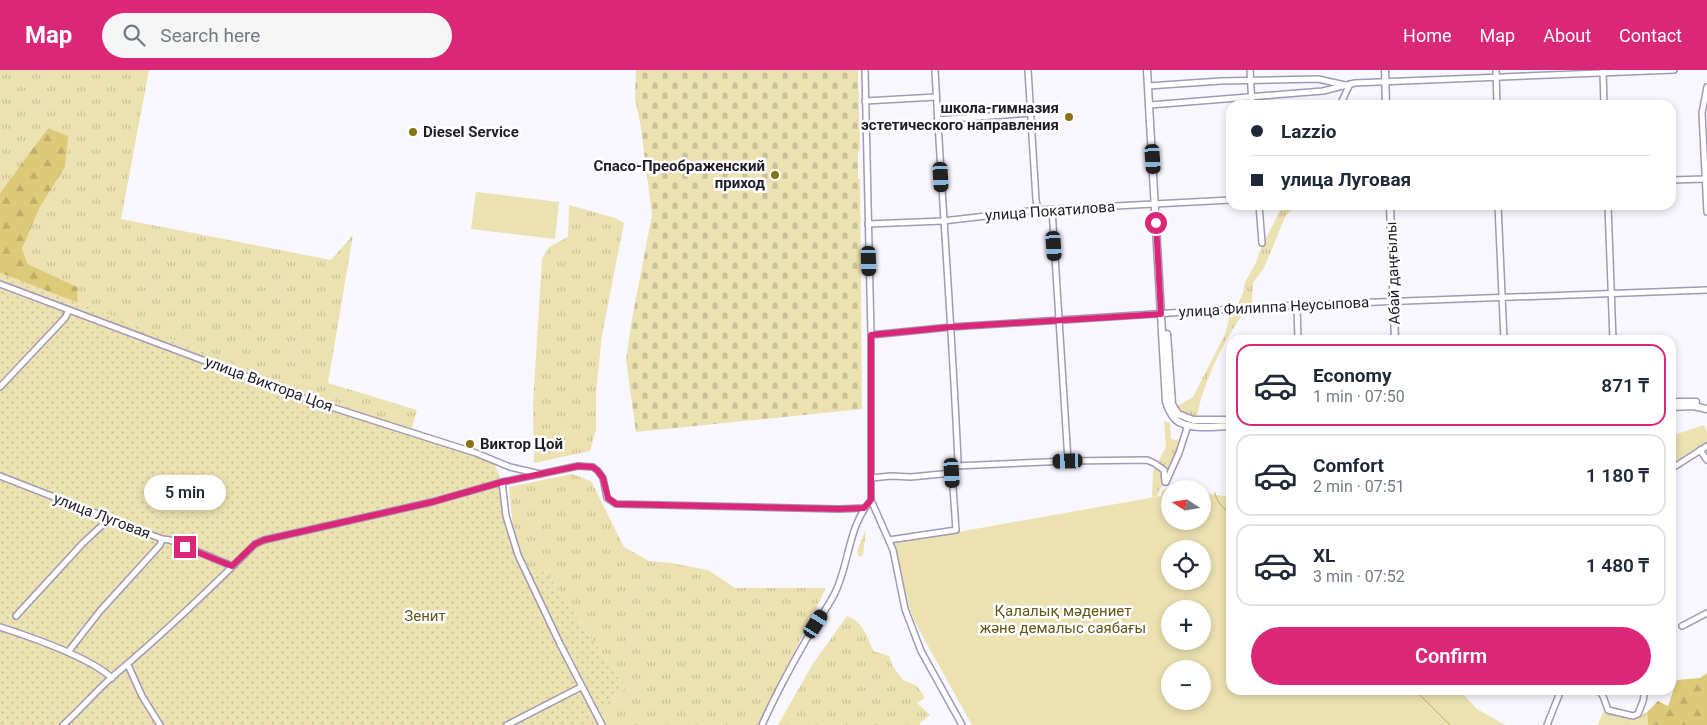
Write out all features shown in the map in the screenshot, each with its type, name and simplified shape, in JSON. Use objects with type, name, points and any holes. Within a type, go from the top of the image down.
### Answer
[{"type":"main road","points":[[1148,70],[1152,105],[1166,402],[1176,420],[1188,425],[1226,426]]},
{"type":"main road","points":[[1150,86],[1152,70]]},
{"type":"main road","points":[[1385,70],[1386,100]]},
{"type":"main road","name":"Абай даңғылы","points":[[1390,210],[1395,335]]},
{"type":"main road","points":[[1163,313],[1172,404],[1178,414],[1192,420],[1226,420]]},
{"type":"main road","points":[[1676,402],[1707,405]]},
{"type":"main road","points":[[1676,406],[1699,404],[1707,409]]},
{"type":"street","points":[[865,70],[871,335],[871,500],[889,540],[905,608],[921,651],[962,725]]},
{"type":"street","points":[[889,540],[956,530],[952,473],[958,461],[935,70]]},
{"type":"street","points":[[1028,70],[1038,210]]},
{"type":"street","points":[[1250,70],[1252,97]]},
{"type":"street","points":[[1496,70],[1497,100]]},
{"type":"street","points":[[1152,105],[1323,91],[1348,84],[1603,71],[1674,70]]},
{"type":"street","points":[[1603,71],[1604,100]]},
{"type":"street","points":[[1150,86],[1251,80],[1318,79],[1348,84]]},
{"type":"street","points":[[1342,100],[1348,84]]},
{"type":"street","points":[[1707,87],[1702,112],[1707,212]]},
{"type":"street","points":[[865,101],[936,97]]},
{"type":"street","points":[[937,120],[1031,113]]},
{"type":"street","points":[[1676,180],[1706,179]]},
{"type":"street","name":"улица Покатилова","points":[[868,224],[943,221],[1038,210],[1226,200]]},
{"type":"street","points":[[1052,210],[1068,461]]},
{"type":"street","points":[[1259,210],[1262,243]]},
{"type":"street","points":[[1498,210],[1504,296],[1504,335]]},
{"type":"street","points":[[1608,210],[1613,335]]},
{"type":"street","name":"улица Виктора Цоя","points":[[0,285],[308,400],[476,453],[510,467],[540,475]]},
{"type":"street","name":"улица Филиппа Неусыпова","points":[[871,335],[951,327],[1297,305],[1707,290]]},
{"type":"street","points":[[1297,305],[1298,335]]},
{"type":"street","points":[[0,387],[60,324],[69,310]]},
{"type":"street","points":[[956,466],[1146,460],[1164,470],[1165,482],[1179,453],[1188,425]]},
{"type":"street","points":[[1676,466],[1707,446]]},
{"type":"street","points":[[1700,450],[1707,460]]},
{"type":"street","points":[[62,725],[255,544],[264,540],[432,502],[502,482],[578,466],[593,467],[598,471],[603,478],[608,498],[616,504],[864,508]]},
{"type":"street","points":[[871,478],[952,473]]},
{"type":"street","name":"улица Луговая","points":[[0,476],[162,539],[170,540],[232,566]]},
{"type":"street","points":[[502,482],[506,516],[518,555],[581,687],[602,725]]},
{"type":"street","points":[[762,725],[792,664],[834,595],[840,580],[851,537],[864,508],[871,500]]},
{"type":"street","points":[[16,616],[83,543],[109,519]]},
{"type":"street","points":[[68,652],[100,611],[160,545],[162,539]]},
{"type":"street","points":[[1682,626],[1707,613]]},
{"type":"street","points":[[0,627],[68,652],[103,670],[112,678]]},
{"type":"street","points":[[128,665],[142,696],[160,725]]},
{"type":"street","points":[[507,725],[581,687]]},
{"type":"street","points":[[1547,725],[1559,695]]},
{"type":"street","points":[[1602,695],[1608,710],[1633,716],[1638,714],[1644,695]]},
{"type":"green space","points":[[0,70],[149,70],[121,219],[331,260],[353,235],[328,383],[417,410],[412,428],[397,426],[78,303],[77,287],[28,264],[22,249],[40,207],[65,167],[48,128],[0,193]]},
{"type":"green space","points":[[636,70],[858,70],[862,409],[636,432],[626,360],[652,215],[641,128],[635,98]]},
{"type":"green space","points":[[48,128],[68,136],[65,167],[40,207],[22,249],[28,264],[77,287],[78,303],[0,273],[0,193]]},
{"type":"green space","points":[[476,192],[559,202],[555,239],[471,229]]},
{"type":"green space","points":[[569,205],[615,218],[624,223],[602,335],[596,392],[596,430],[590,451],[534,463],[533,404],[542,259],[549,247],[568,237]]},
{"type":"green space","points":[[1280,210],[1291,210],[1285,217],[1264,268],[1253,283],[1252,303],[1238,305],[1245,282],[1256,263],[1260,250]]},
{"type":"green space","name":"Зенит","points":[[0,273],[494,463],[502,482],[511,534],[531,577],[545,571],[626,688],[600,708],[610,725],[0,725]]},
{"type":"green space","points":[[1230,315],[1242,315],[1230,335],[1226,335],[1226,342],[1204,389],[1197,416],[1188,415],[1177,406],[1193,397],[1225,334]]},
{"type":"green space","points":[[1164,421],[1170,423],[1171,439],[1181,441],[1164,480],[1161,480],[1161,487],[1157,496],[1152,497],[1153,471],[1166,447]]},
{"type":"green space","points":[[1704,425],[1707,432],[1707,442],[1676,461],[1676,434]]},
{"type":"green space","points":[[572,474],[591,481],[624,547],[649,561],[708,570],[735,588],[826,588],[758,725],[610,725],[600,708],[626,688],[545,571],[531,577],[518,546],[513,528],[509,487]]},
{"type":"green space","name":"Қалалық мәдениет және демалыс саябағы","points":[[1211,494],[1226,496],[1226,695],[1464,695],[1477,709],[1505,725],[972,725],[918,628],[910,610],[893,542],[1161,496],[1161,530],[1211,530]]},
{"type":"green space","points":[[866,529],[863,555],[859,557],[857,551]]},
{"type":"green space","points":[[847,616],[857,622],[867,635],[873,651],[889,656],[892,665],[903,680],[917,686],[925,698],[917,703],[930,715],[920,725],[778,725],[812,665]]},
{"type":"green space","points":[[1707,673],[1707,725],[1648,725],[1647,712],[1658,701],[1668,706],[1672,695],[1676,695],[1677,680],[1700,678]]},
{"type":"green space","points":[[1603,712],[1633,720],[1647,712],[1648,725],[1598,725]]},
{"type":"waterway","points":[[1215,493],[1218,501],[1226,510]]},
{"type":"waterway","points":[[1420,695],[1450,725]]},
{"type":"place","name":"школа-гимназия эстетического направления","points":[[1069,117]]},
{"type":"place","name":"Diesel Service","points":[[413,132]]},
{"type":"place","name":"Спасо-Преображенский приход","points":[[775,175]]},
{"type":"place","name":"Виктор Цой","points":[[470,444]]},
{"type":"route","points":[[185,547],[232,566],[255,544],[264,540],[432,502],[502,482],[578,466],[593,467],[598,471],[603,478],[608,498],[616,504],[864,508],[871,500],[871,335],[951,327],[1161,314],[1156,223]]}]
